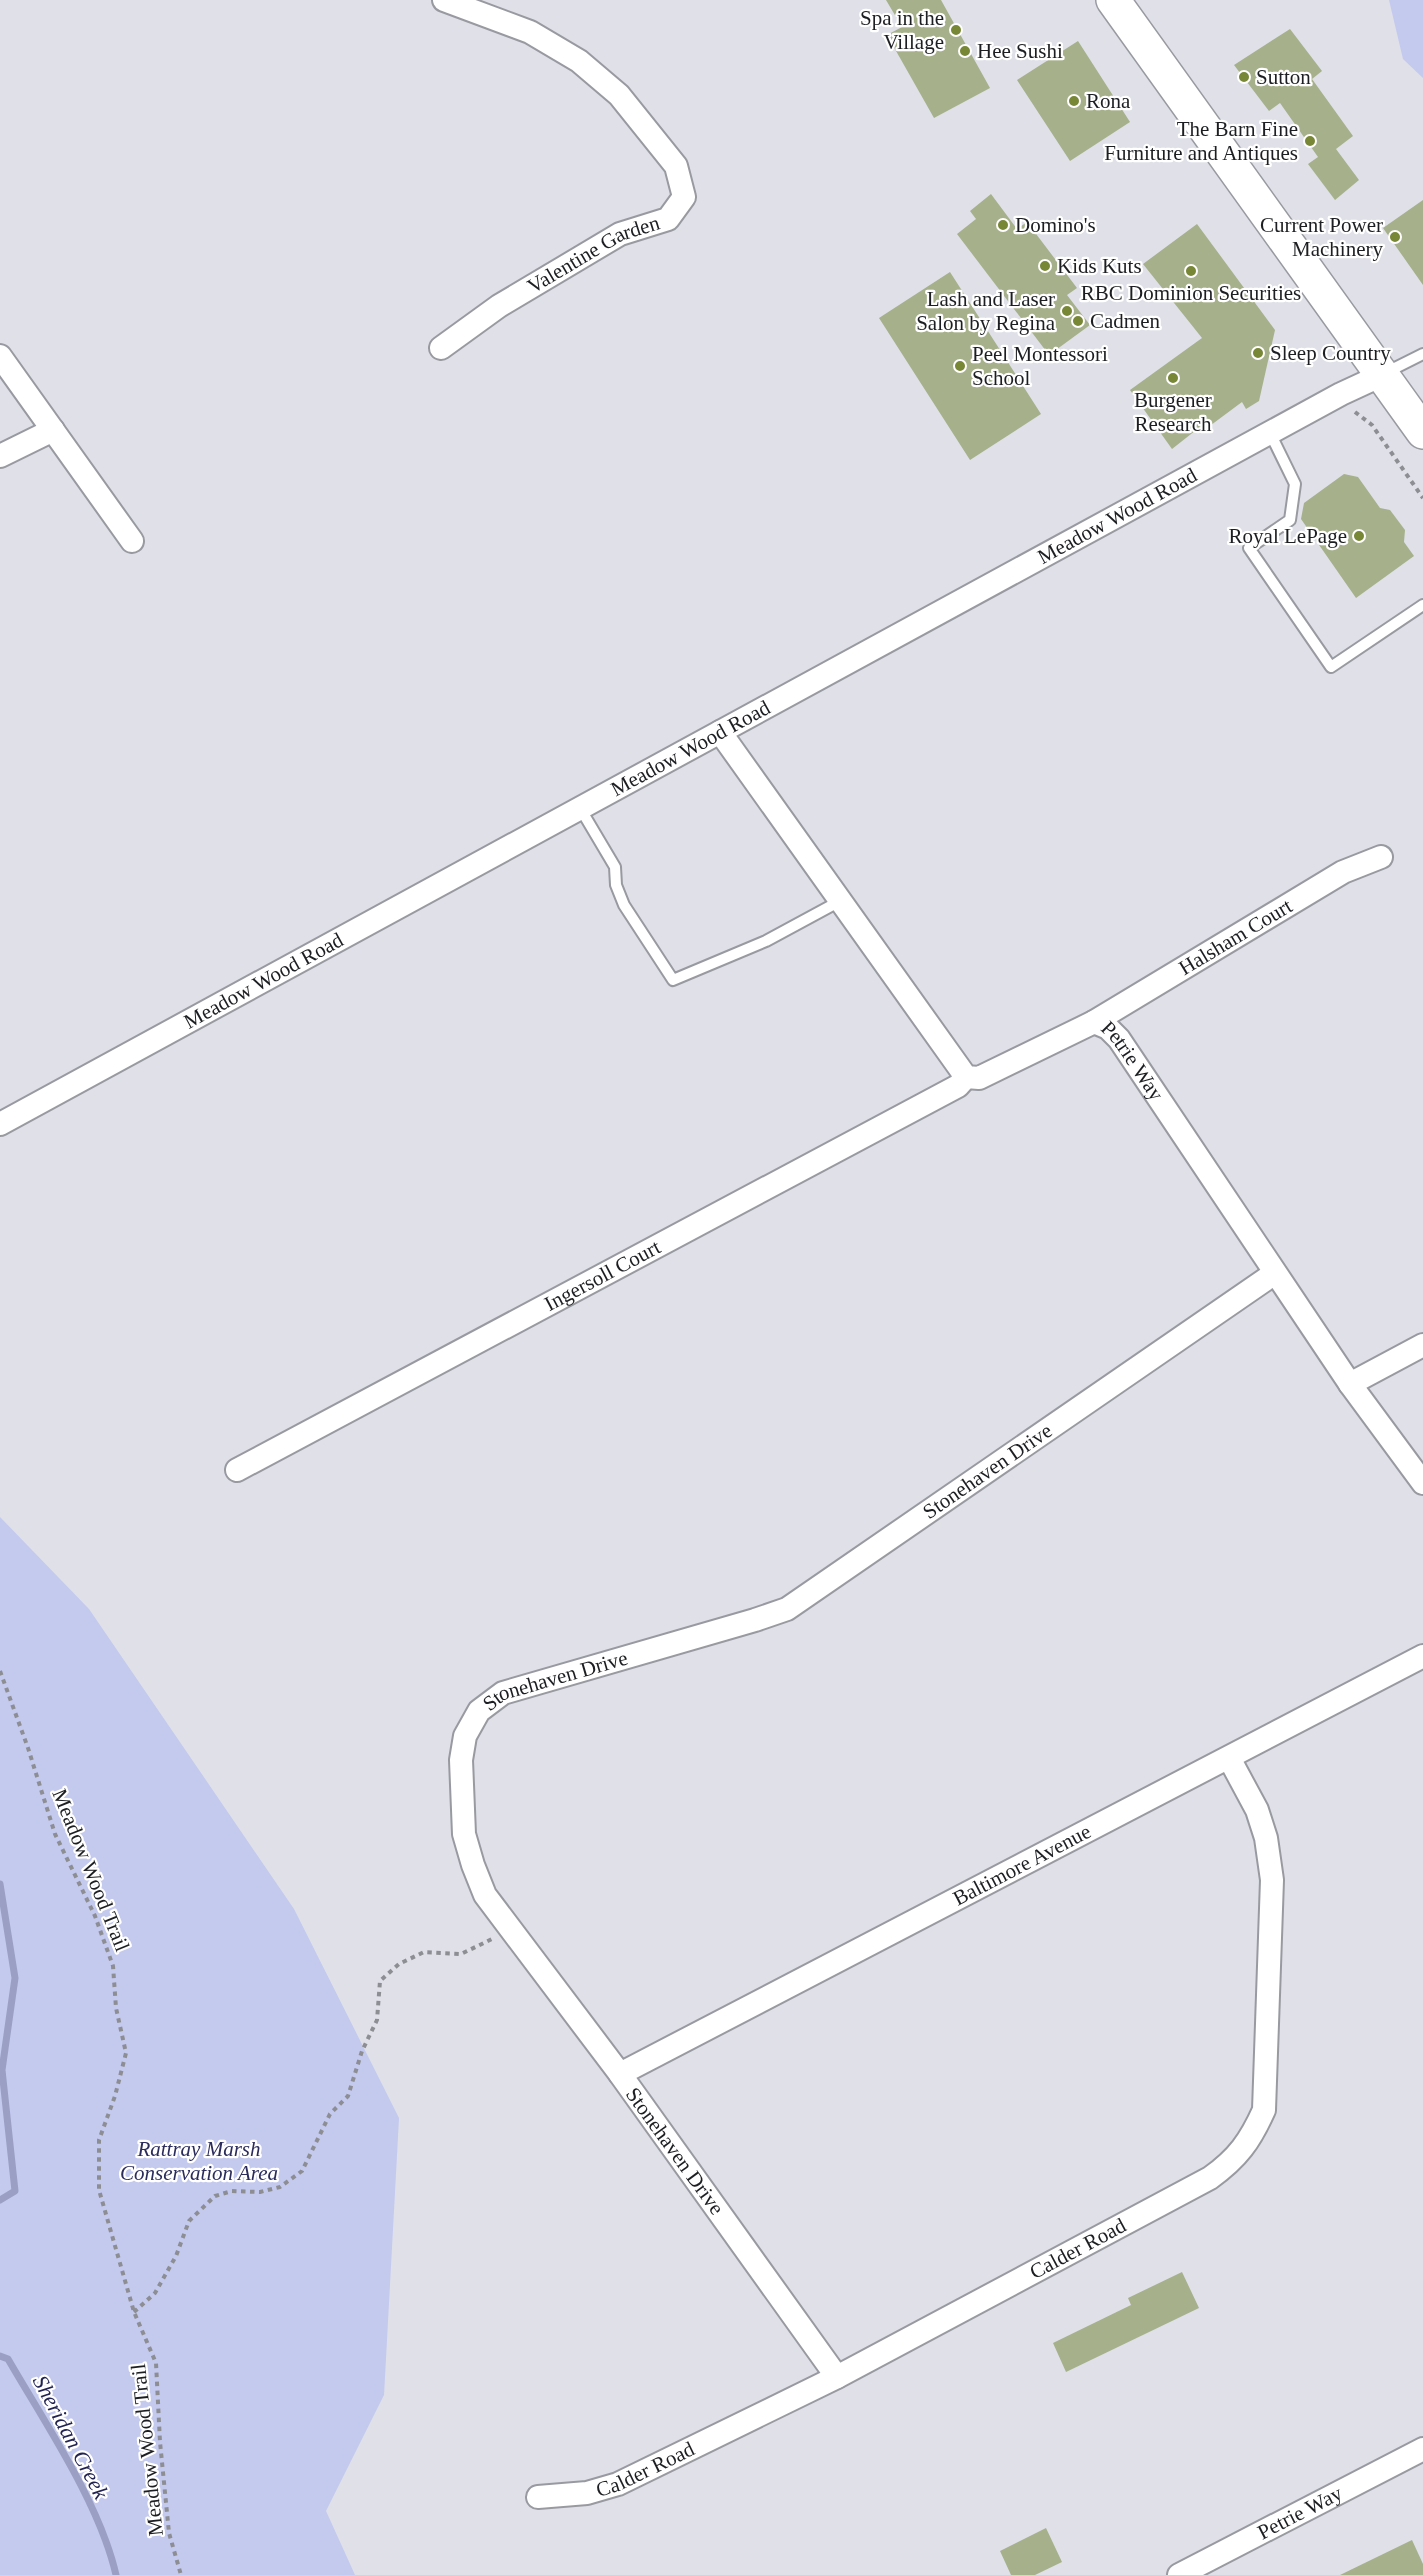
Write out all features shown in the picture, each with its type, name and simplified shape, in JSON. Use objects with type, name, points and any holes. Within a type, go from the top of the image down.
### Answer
[{"type":"main road","points":[[1113,0],[1423,432]]},
{"type":"street","name":"Valentine Garden","points":[[441,348],[499,306],[620,234],[668,219],[684,197],[676,166],[619,95],[579,61],[530,32],[444,0]]},
{"type":"street","points":[[0,356],[132,541]]},
{"type":"street","name":"Meadow Wood Road","points":[[0,1124],[1270,433],[1382,375]]},
{"type":"street","points":[[0,456],[53,430]]},
{"type":"street","points":[[720,732],[966,1077]]},
{"type":"street","name":"Halsham Court","points":[[1094,1022],[1343,872],[1381,857]]},
{"type":"street","name":"Petrie Way","points":[[966,1077],[979,1078],[1094,1022],[1108,1028],[1119,1039],[1350,1384],[1423,1483]]},
{"type":"street","name":"Ingersoll Court","points":[[237,1470],[958,1086],[966,1077]]},
{"type":"street","name":"Stonehaven Drive","points":[[837,2377],[620,2074],[513,1928],[485,1895],[464,1834],[461,1760],[465,1736],[479,1711],[503,1693],[787,1609],[1275,1273]]},
{"type":"street","points":[[1350,1384],[1423,1345]]},
{"type":"street","name":"Baltimore Avenue","points":[[620,2074],[1423,1656]]},
{"type":"street","name":"Calder Road","points":[[538,2497],[587,2493],[618,2484],[837,2377],[1210,2178],[1228,2165],[1251,2139],[1264,2110],[1272,1880],[1266,1838],[1257,1810],[1229,1758]]},
{"type":"street","name":"Petrie Way","points":[[1179,2575],[1423,2449]]},
{"type":"lane","points":[[1382,375],[1423,354]]},
{"type":"lane","points":[[1270,433],[1295,484],[1290,520],[1249,548],[1331,667],[1423,605]]},
{"type":"lane","points":[[579,808],[615,867],[616,885],[624,905],[673,980],[766,942],[840,901]]},
{"type":"path","points":[[1358,416],[1372,425],[1423,498]]},
{"type":"path","name":"Meadow Wood Trail","points":[[0,1671],[28,1748],[55,1834],[95,1916],[113,1966],[116,2008],[126,2053],[115,2096],[99,2140],[99,2190],[134,2312],[156,2364],[160,2442],[170,2533],[181,2575]]},
{"type":"path","points":[[134,2312],[155,2293],[176,2256],[189,2221],[215,2196],[232,2191],[260,2192],[280,2187],[302,2171],[330,2114],[348,2096],[362,2051],[377,2020],[380,1982],[399,1964],[424,1952],[461,1954],[513,1928]]},
{"type":"green space","points":[[1389,0],[1423,0],[1423,78],[1403,59]]},
{"type":"green space","name":"Rattray Marsh Conservation Area","points":[[0,1517],[89,1609],[294,1909],[399,2118],[384,2395],[326,2511],[355,2575],[0,2575]]},
{"type":"building","points":[[886,0],[941,0],[990,88],[934,118],[887,35],[902,27]]},
{"type":"building","points":[[1290,29],[1322,71],[1312,79],[1353,136],[1336,149],[1359,180],[1335,200],[1308,164],[1318,157],[1280,103],[1269,111],[1234,65]]},
{"type":"building","name":"Rona","points":[[1078,41],[1130,122],[1070,161],[1017,80]]},
{"type":"building","points":[[991,194],[1017,229],[1027,222],[1077,288],[1067,295],[1090,325],[1049,355],[957,234],[976,219],[970,211]]},
{"type":"building","points":[[1423,200],[1423,285],[1383,228]]},
{"type":"building","points":[[1197,224],[1275,330],[1259,401],[1246,409],[1242,402],[1207,428],[1205,423],[1172,449],[1130,390],[1202,338],[1143,264]]},
{"type":"building","name":"Peel Montessori School","points":[[950,272],[1041,414],[970,460],[879,318]]},
{"type":"building","name":"Royal LePage","points":[[1344,474],[1358,477],[1380,508],[1390,510],[1405,530],[1404,542],[1414,556],[1356,598],[1301,519],[1304,503]]},
{"type":"building","points":[[1182,2272],[1199,2308],[1066,2372],[1053,2343],[1131,2305],[1128,2298]]},
{"type":"building","points":[[1046,2528],[1062,2562],[1035,2575],[1011,2575],[1000,2551]]},
{"type":"building","points":[[1412,2540],[1423,2564],[1423,2575],[1340,2575]]},
{"type":"waterway","name":"Sheridan Creek","points":[[0,1884],[15,1978],[2,2070],[15,2191],[0,2200]]},
{"type":"waterway","name":"Sheridan Creek","points":[[0,2356],[8,2359],[85,2492],[98,2520],[116,2575]]},
{"type":"place","name":"Spa in the Village","points":[[956,30]]},
{"type":"place","name":"Hee Sushi","points":[[965,51]]},
{"type":"place","name":"Sutton","points":[[1244,77]]},
{"type":"place","name":"Rona","points":[[1074,101]]},
{"type":"place","name":"The Barn Fine Furniture and Antiques","points":[[1310,141]]},
{"type":"place","name":"Domino's","points":[[1003,225]]},
{"type":"place","name":"Current Power Machinery","points":[[1395,237]]},
{"type":"place","name":"Kids Kuts","points":[[1045,266]]},
{"type":"place","name":"RBC Dominion Securities","points":[[1191,271]]},
{"type":"place","name":"Lash and Laser Salon by Regina","points":[[1067,311]]},
{"type":"place","name":"Cadmen","points":[[1078,321]]},
{"type":"place","name":"Sleep Country","points":[[1258,353]]},
{"type":"place","name":"Peel Montessori School","points":[[960,366]]},
{"type":"place","name":"Burgener Research","points":[[1173,378]]},
{"type":"place","name":"Royal LePage","points":[[1359,536]]}]
